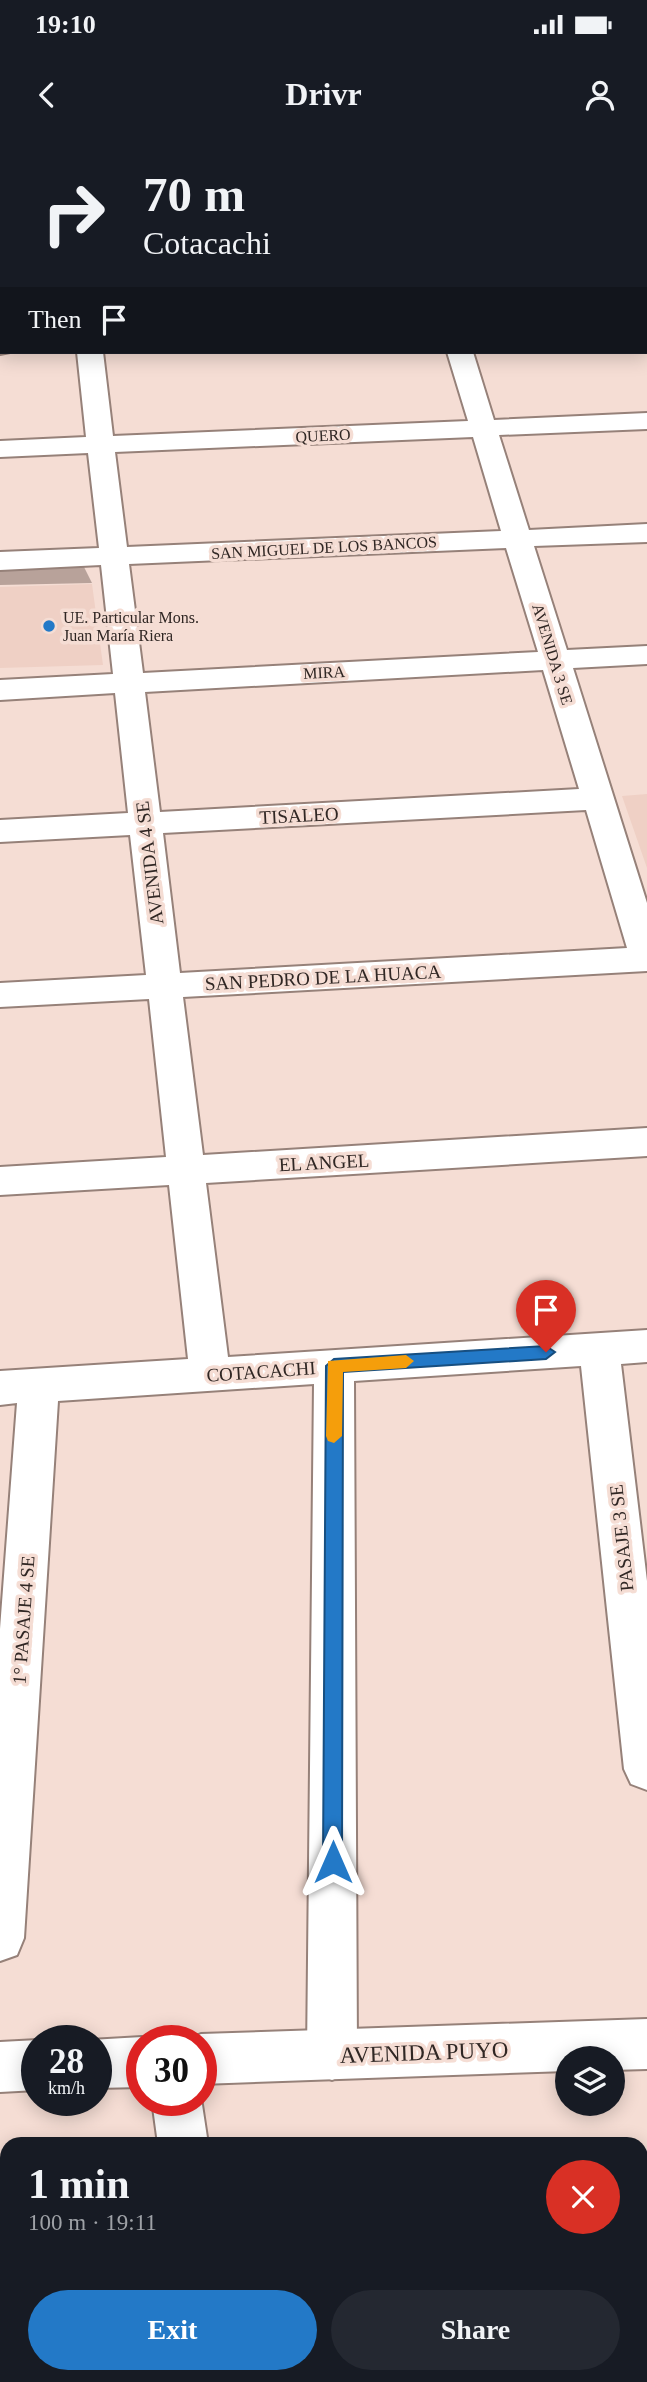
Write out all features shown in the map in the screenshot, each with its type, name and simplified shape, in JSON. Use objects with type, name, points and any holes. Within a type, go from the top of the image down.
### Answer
[{"type":"street","name":"AVENIDA 4 SE","points":[[90,354],[209,1374]]},
{"type":"street","name":"AVENIDA 3 SE","points":[[461,354],[647,958]]},
{"type":"street","name":"QUERO","points":[[0,449],[647,421]]},
{"type":"street","name":"SAN MIGUEL DE LOS BANCOS","points":[[0,561],[647,533]]},
{"type":"street","name":"MIRA","points":[[0,690],[647,655]]},
{"type":"street","name":"TISALEO","points":[[0,831],[598,799]]},
{"type":"street","name":"SAN PEDRO DE LA HUACA","points":[[0,995],[647,958]]},
{"type":"street","name":"EL ANGEL","points":[[0,1181],[647,1142]]},
{"type":"street","name":"COTACACHI","points":[[20,1386],[647,1346]]},
{"type":"street","name":"PASAJE 3 SE","points":[[599,1349],[647,1769]]},
{"type":"street","points":[[332,2055],[334,1366]]},
{"type":"street","name":"1° PASAJE 4 SE","points":[[0,1938],[20,1386]]},
{"type":"street","name":"AVENIDA PUYO","points":[[217,2059],[647,2044]]},
{"type":"street","points":[[0,2067],[21,2066]]},
{"type":"street","points":[[179,2116],[182,2137]]},
{"type":"shaded area","name":"UE. Particular Mons. Juan María Riera","points":[[92,584],[103,665],[0,668],[0,587]]},
{"type":"shaded area","points":[[647,794],[647,868],[622,796]]},
{"type":"building","points":[[81,561],[92,583],[0,585],[0,566]]},
{"type":"slow traffic","points":[[334,1436],[334,1366],[406,1361]]},
{"type":"place","name":"UE. Particular Mons. Juan María Riera","points":[[49,626]]},
{"type":"route","points":[[333,1862],[334,1366],[546,1352]]}]
